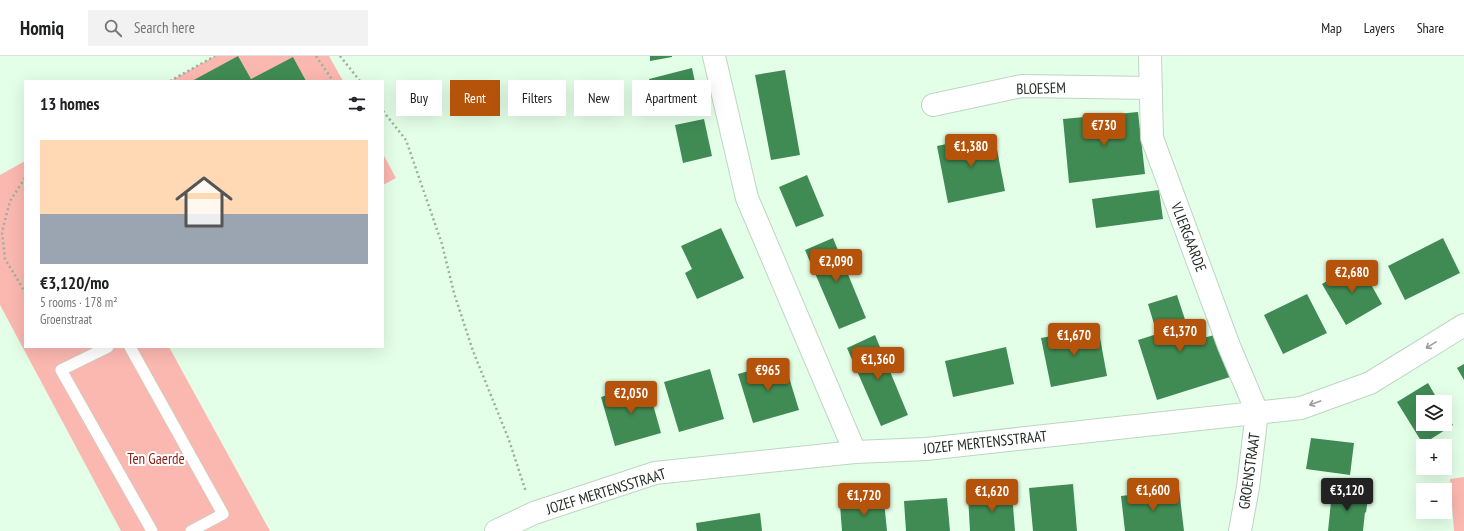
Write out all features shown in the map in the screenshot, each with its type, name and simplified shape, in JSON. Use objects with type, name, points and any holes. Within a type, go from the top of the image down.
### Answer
[{"type":"street","points":[[714,56],[747,198],[855,452]]},
{"type":"street","name":"VLIERGAARDE","points":[[1150,56],[1152,138],[1229,346],[1257,412]]},
{"type":"street","name":"BLOESEM","points":[[933,105],[1022,86],[1151,88]]},
{"type":"street","name":"JOZEF MERTENSSTRAAT","points":[[496,531],[534,513],[655,473],[855,452],[926,449],[1300,408],[1370,383],[1464,325]]},
{"type":"street","name":"GROENSTRAAT","points":[[1240,531],[1248,487],[1257,412]]},
{"type":"lane","points":[[106,348],[61,370],[152,531]]},
{"type":"lane","points":[[131,348],[222,514],[191,531]]},
{"type":"path","points":[[172,80],[215,56]]},
{"type":"path","points":[[316,56],[332,80]]},
{"type":"path","points":[[340,56],[359,80]]},
{"type":"path","points":[[384,112],[406,140],[442,244],[454,292],[473,352],[509,440],[534,513]]},
{"type":"path","points":[[24,180],[10,202],[2,232],[5,258],[24,290]]},
{"type":"green space","points":[[215,56],[329,56],[342,80],[172,80]]},
{"type":"green space","points":[[384,156],[396,178],[384,184]]},
{"type":"green space","name":"Ten Gaerde","points":[[24,162],[24,348],[170,348],[270,531],[121,531],[0,305],[0,175]]},
{"type":"green space","points":[[1464,477],[1464,531],[1454,531],[1452,483],[1450,483],[1450,479]]},
{"type":"building","points":[[238,56],[251,79],[293,57],[305,80],[194,80]]},
{"type":"building","points":[[650,56],[672,56],[672,57],[650,61]]},
{"type":"building","points":[[692,68],[695,80],[649,80]]},
{"type":"building","points":[[785,70],[800,155],[771,160],[755,75]]},
{"type":"building","points":[[1138,112],[1145,174],[1069,183],[1063,119]]},
{"type":"building","points":[[704,119],[712,156],[683,163],[675,125]]},
{"type":"building","points":[[994,134],[1005,191],[948,203],[937,146]]},
{"type":"building","points":[[807,175],[824,216],[796,227],[779,187]]},
{"type":"building","points":[[1159,190],[1163,219],[1096,228],[1092,199]]},
{"type":"building","points":[[721,228],[744,278],[697,299],[685,273],[692,269],[681,246]]},
{"type":"building","points":[[833,238],[866,318],[839,329],[805,250]]},
{"type":"building","points":[[1443,238],[1460,273],[1405,300],[1388,266]]},
{"type":"building","points":[[1359,263],[1382,304],[1346,325],[1322,284]]},
{"type":"building","points":[[1307,294],[1327,333],[1283,354],[1264,315]]},
{"type":"building","points":[[1177,295],[1192,341],[1218,334],[1230,377],[1157,400],[1138,340],[1157,334],[1148,304]]},
{"type":"building","points":[[1098,327],[1107,376],[1051,387],[1041,338]]},
{"type":"building","points":[[875,335],[908,415],[881,426],[847,348]]},
{"type":"building","points":[[1006,347],[1014,384],[953,397],[945,361]]},
{"type":"building","points":[[784,361],[799,410],[753,423],[738,374]]},
{"type":"building","points":[[1464,364],[1464,380],[1457,368]]},
{"type":"building","points":[[710,369],[724,419],[679,432],[664,382]]},
{"type":"building","points":[[647,383],[661,433],[615,446],[601,397]]},
{"type":"building","points":[[1428,383],[1435,395],[1416,395],[1416,431],[1444,431],[1431,439],[1420,439],[1397,402]]},
{"type":"building","points":[[1311,438],[1354,443],[1350,475],[1306,469]]},
{"type":"building","points":[[1073,484],[1077,531],[1033,531],[1029,488]]},
{"type":"building","points":[[1179,489],[1184,531],[1125,531],[1121,496]]},
{"type":"building","points":[[1332,492],[1368,497],[1363,531],[1328,531]]},
{"type":"building","points":[[1012,493],[1015,531],[970,531],[968,496]]},
{"type":"building","points":[[947,498],[950,531],[906,531],[904,501]]},
{"type":"building","points":[[884,501],[887,531],[842,531],[840,505]]},
{"type":"building","points":[[760,513],[762,531],[697,531],[696,523]]}]
